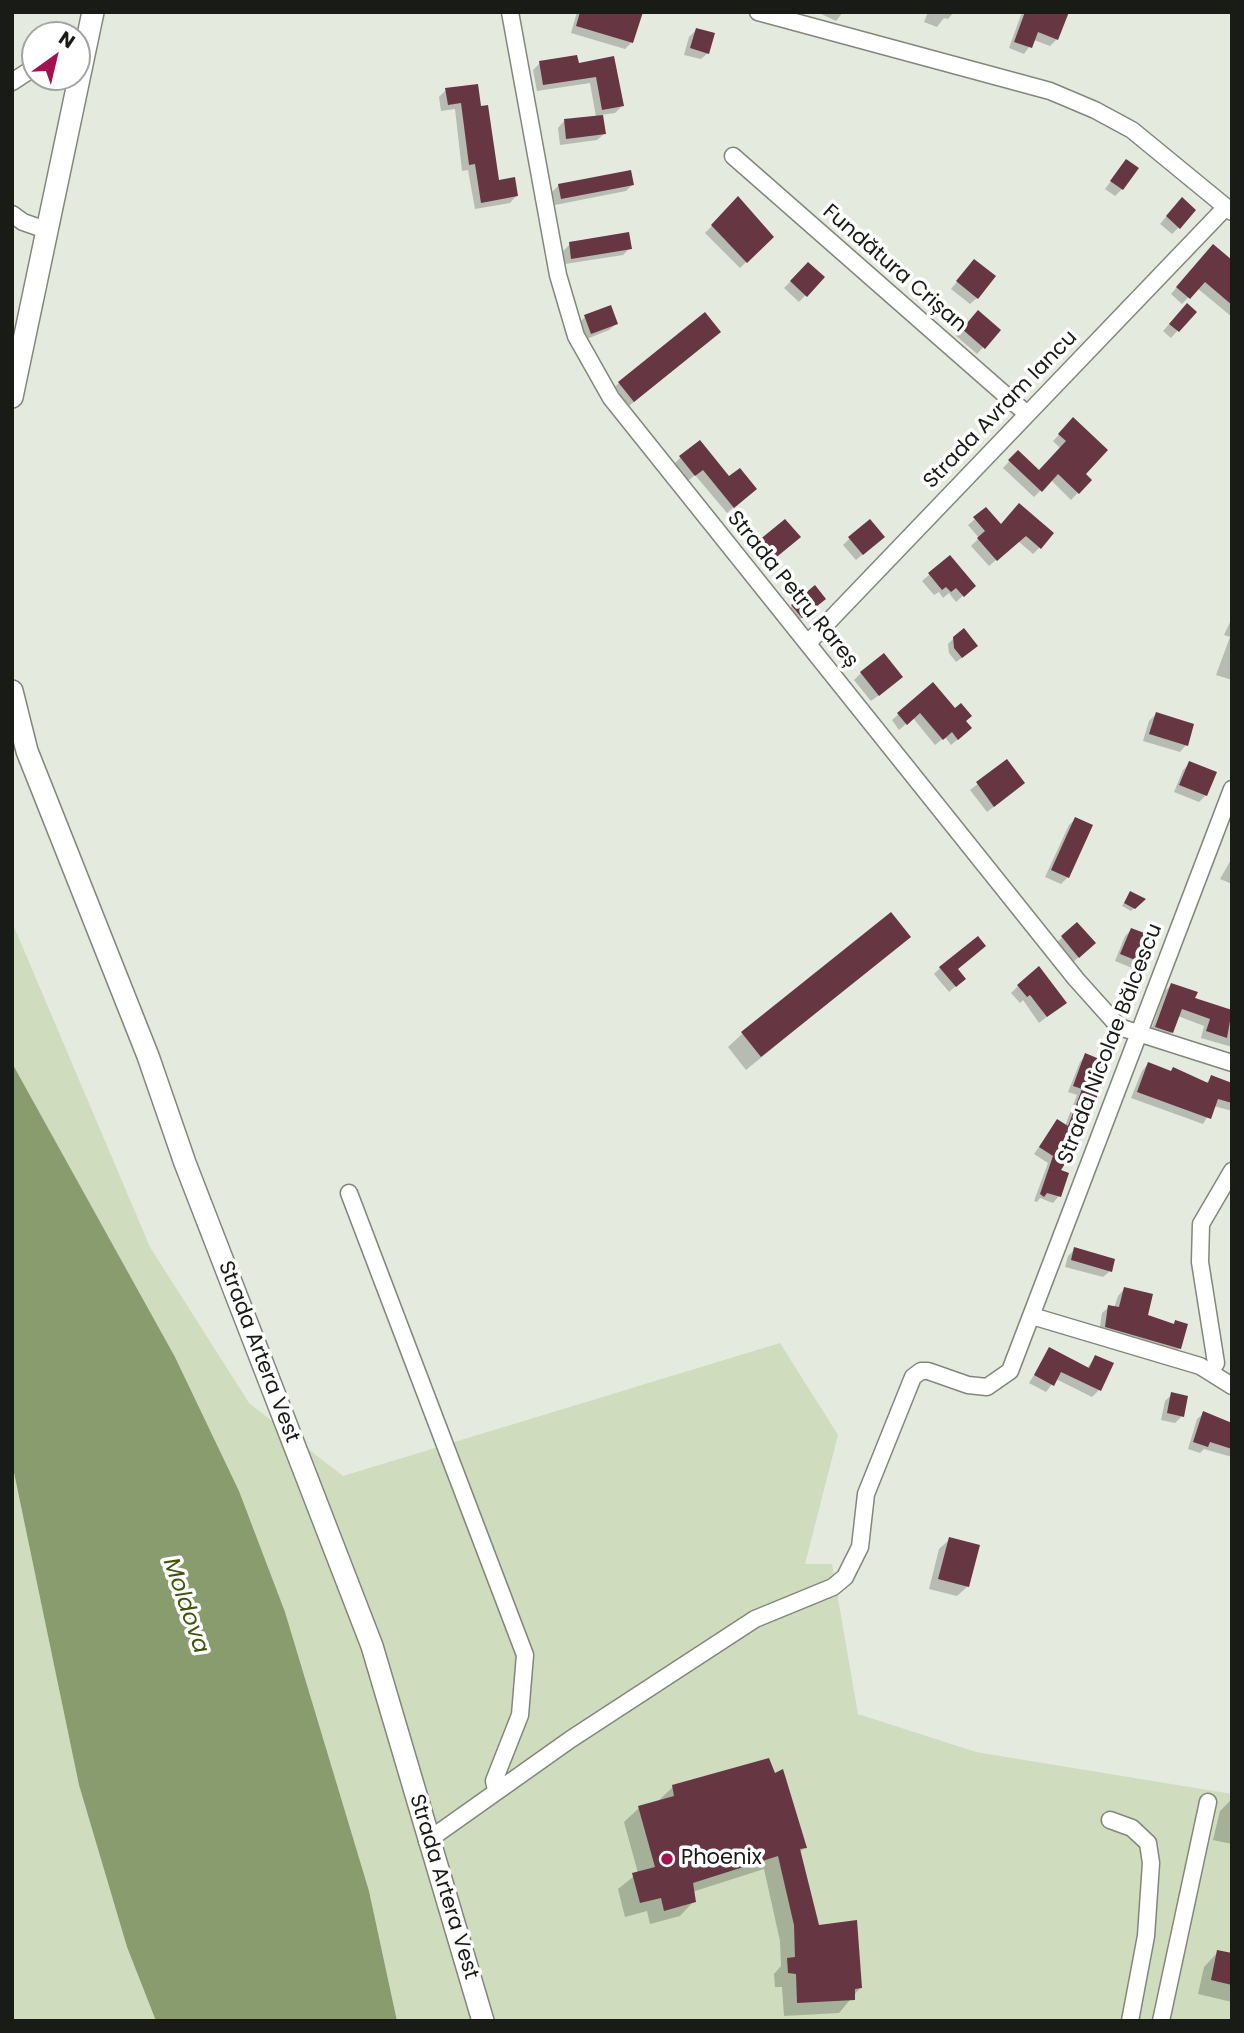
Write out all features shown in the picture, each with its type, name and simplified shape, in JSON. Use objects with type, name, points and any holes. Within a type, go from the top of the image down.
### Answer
[{"type":"main road","points":[[12,397],[73,91]]},
{"type":"main road","name":"Strada Artera Vest","points":[[12,691],[27,751],[148,1056],[185,1163],[372,1646],[427,1841],[484,2021]]},
{"type":"street","name":"Strada Petru Rareș","points":[[510,12],[558,275],[576,336],[611,398],[1076,979],[1119,1027],[1232,1063]]},
{"type":"street","points":[[758,12],[1050,91],[1096,110],[1132,130],[1229,209]]},
{"type":"street","name":"Fundătura Crișan","points":[[733,156],[1027,414]]},
{"type":"street","name":"Strada Avram Iancu","points":[[807,643],[1229,209]]},
{"type":"street","points":[[12,214],[23,222],[46,230]]},
{"type":"street","name":"Strada Nicolae Bălcescu","points":[[496,1790],[755,1619],[833,1587],[845,1577],[860,1547],[866,1494],[913,1377],[920,1371],[928,1371],[968,1385],[987,1387],[1010,1371],[1232,789]]},
{"type":"street","points":[[1211,1371],[1216,1363],[1200,1262],[1201,1223],[1232,1171]]},
{"type":"street","points":[[349,1193],[524,1655],[520,1715],[494,1781],[496,1790],[427,1841]]},
{"type":"street","points":[[1032,1316],[1211,1371],[1232,1386]]},
{"type":"street","points":[[1161,2021],[1208,1802]]},
{"type":"street","points":[[1110,1820],[1132,1828],[1148,1843],[1152,1863],[1146,1936],[1130,2021]]},
{"type":"shaded area","points":[[12,922],[150,1247],[249,1403],[343,1476],[780,1343],[838,1435],[805,1564],[832,1564],[858,1714],[976,1752],[1232,1794],[1232,2021],[397,2021],[369,1891],[285,1612],[239,1491],[175,1357],[12,1063]]},
{"type":"shaded area","points":[[12,1463],[79,1785],[127,1947],[156,2021],[12,2021]]},
{"type":"water","name":"Moldova","points":[[12,1063],[175,1357],[239,1491],[285,1612],[369,1891],[397,2021],[156,2021],[127,1947],[79,1785],[12,1463]]},
{"type":"building","points":[[580,12],[643,12],[633,43],[576,26]]},
{"type":"building","points":[[1025,12],[1069,12],[1058,40],[1038,32],[1032,48],[1014,42]]},
{"type":"building","points":[[696,28],[715,33],[709,54],[690,48]]},
{"type":"building","points":[[577,55],[579,63],[614,56],[624,106],[602,110],[596,77],[543,85],[539,61]]},
{"type":"building","points":[[478,84],[481,106],[488,105],[499,180],[515,177],[518,196],[481,203],[475,164],[469,165],[461,103],[448,105],[445,88]]},
{"type":"building","points":[[603,115],[606,134],[566,139],[564,119]]},
{"type":"building","points":[[1126,159],[1139,168],[1123,190],[1110,181]]},
{"type":"building","points":[[631,170],[634,185],[561,199],[558,184]]},
{"type":"building","points":[[738,196],[774,237],[747,263],[711,225]]},
{"type":"building","points":[[1182,197],[1196,210],[1180,229],[1166,216]]},
{"type":"building","points":[[629,232],[632,249],[571,259],[569,242]]},
{"type":"building","points":[[1213,244],[1232,260],[1232,305],[1205,282],[1190,299],[1176,287]]},
{"type":"building","points":[[974,259],[996,276],[978,299],[956,281]]},
{"type":"building","points":[[808,262],[825,277],[807,297],[790,281]]},
{"type":"building","points":[[1187,303],[1197,312],[1179,332],[1169,324]]},
{"type":"building","points":[[611,305],[618,324],[591,334],[584,315]]},
{"type":"building","points":[[978,310],[1001,330],[985,349],[962,329]]},
{"type":"building","points":[[705,312],[721,332],[634,402],[618,382]]},
{"type":"building","points":[[1073,417],[1108,450],[1086,474],[1092,480],[1079,494],[1058,474],[1042,492],[1008,460],[1018,450],[1039,470],[1066,441],[1058,434]]},
{"type":"building","points":[[700,440],[729,476],[740,468],[757,489],[734,508],[703,470],[695,476],[679,456]]},
{"type":"building","points":[[1019,503],[1054,533],[1041,549],[1026,536],[997,561],[977,538],[985,531],[973,517],[986,507],[1001,524]]},
{"type":"building","points":[[785,519],[801,537],[773,560],[758,541]]},
{"type":"building","points":[[870,519],[885,537],[863,555],[848,537]]},
{"type":"building","points":[[950,555],[976,586],[964,597],[956,588],[951,592],[946,587],[942,590],[928,573]]},
{"type":"building","points":[[815,585],[826,599],[802,618],[791,605]]},
{"type":"building","points":[[964,628],[978,646],[962,658],[954,648],[953,637]]},
{"type":"building","points":[[884,653],[903,677],[879,696],[860,672]]},
{"type":"building","points":[[933,682],[955,708],[961,703],[972,716],[966,721],[972,728],[958,740],[952,732],[943,740],[920,713],[907,725],[897,713]]},
{"type":"building","points":[[1156,712],[1194,724],[1188,746],[1149,734]]},
{"type":"building","points":[[1007,759],[1025,783],[994,807],[976,782]]},
{"type":"building","points":[[1189,761],[1217,772],[1207,796],[1179,785]]},
{"type":"building","points":[[1075,817],[1093,825],[1069,878],[1051,870]]},
{"type":"building","points":[[1130,891],[1146,899],[1135,909],[1124,903]]},
{"type":"building","points":[[891,912],[911,937],[761,1057],[741,1032]]},
{"type":"building","points":[[1077,922],[1096,943],[1079,958],[1061,936]]},
{"type":"building","points":[[1131,928],[1155,937],[1145,964],[1120,954]]},
{"type":"building","points":[[978,936],[986,946],[958,969],[966,979],[956,987],[939,967]]},
{"type":"building","points":[[1039,966],[1067,1003],[1047,1017],[1030,995],[1027,997],[1017,985]]},
{"type":"building","points":[[1171,983],[1198,992],[1195,998],[1232,1010],[1227,1038],[1206,1031],[1210,1019],[1182,1009],[1173,1033],[1155,1027]]},
{"type":"building","points":[[1085,1053],[1109,1063],[1083,1136],[1061,1170],[1069,1173],[1061,1197],[1047,1193],[1044,1197],[1040,1194],[1053,1156],[1039,1147],[1057,1119],[1068,1126],[1082,1089],[1073,1086]]},
{"type":"building","points":[[1148,1062],[1171,1071],[1173,1067],[1208,1083],[1211,1075],[1232,1083],[1232,1103],[1218,1099],[1211,1119],[1137,1092]]},
{"type":"building","points":[[1074,1247],[1115,1259],[1112,1272],[1071,1260]]},
{"type":"building","points":[[1124,1287],[1153,1294],[1148,1315],[1174,1324],[1175,1320],[1188,1324],[1181,1349],[1105,1327],[1108,1305],[1119,1307]]},
{"type":"building","points":[[1049,1347],[1089,1368],[1095,1355],[1114,1363],[1101,1391],[1061,1372],[1054,1386],[1034,1375]]},
{"type":"building","points":[[1171,1392],[1188,1396],[1184,1417],[1167,1413]]},
{"type":"building","points":[[1203,1411],[1232,1423],[1232,1449],[1210,1442],[1208,1447],[1193,1442]]},
{"type":"building","points":[[949,1537],[980,1545],[969,1587],[938,1579]]},
{"type":"building","points":[[769,1758],[775,1773],[783,1769],[807,1848],[800,1849],[819,1925],[857,1920],[862,1988],[855,1989],[855,2000],[797,2003],[796,1974],[788,1973],[787,1958],[795,1957],[794,1925],[778,1856],[693,1883],[696,1902],[664,1911],[661,1898],[640,1903],[632,1873],[655,1867],[638,1806],[674,1796],[672,1785]]},
{"type":"building","points":[[1217,1950],[1232,1953],[1232,1985],[1211,1980]]},
{"type":"place","name":"Phoenix","points":[[667,1859]]}]
